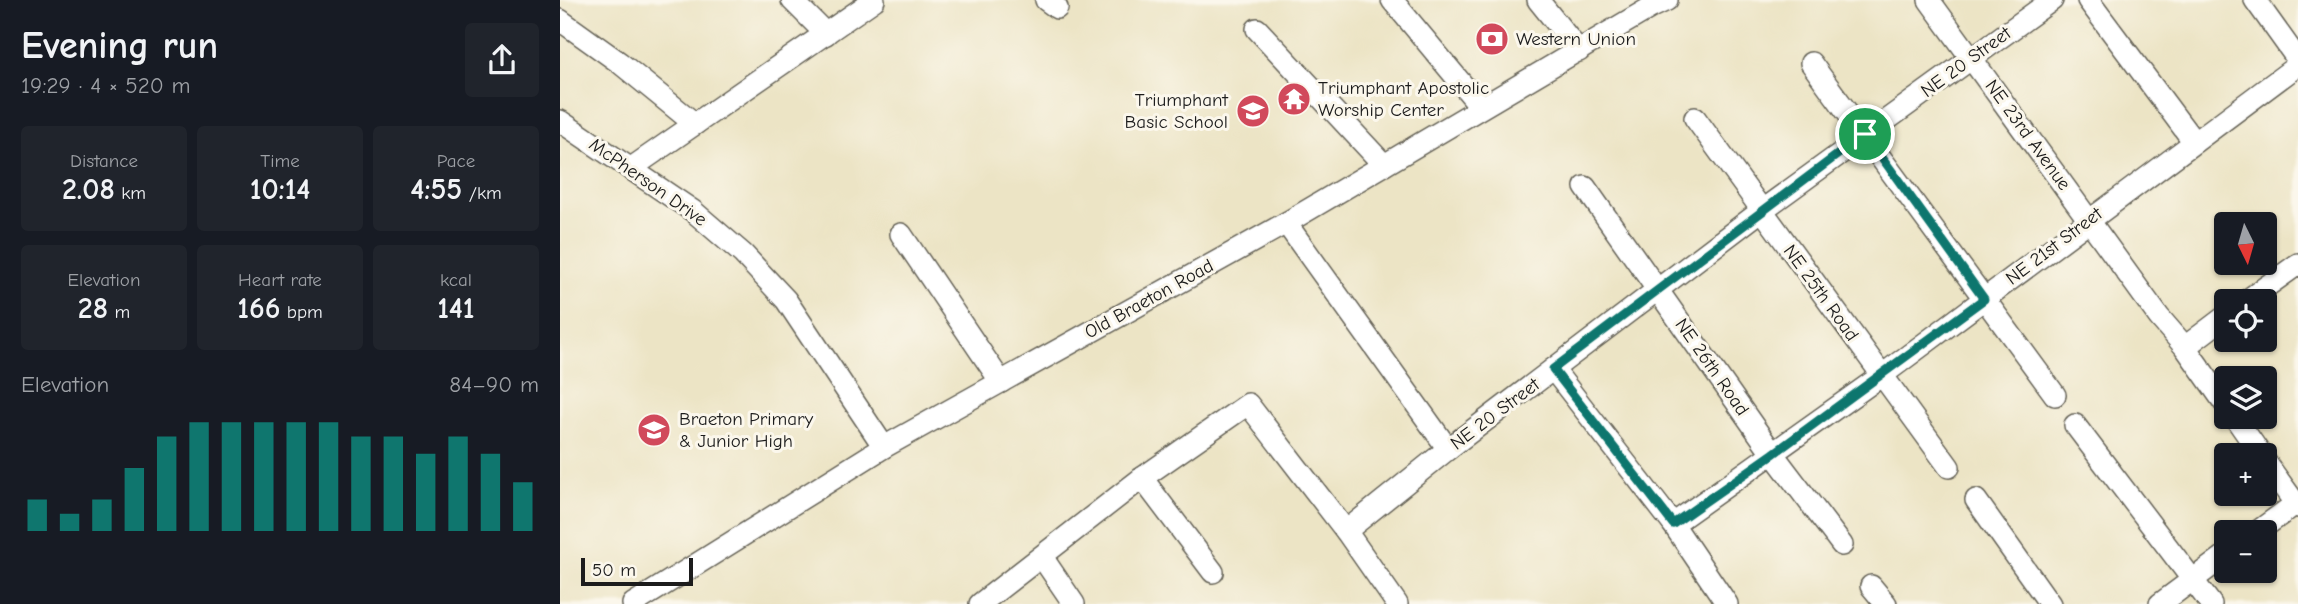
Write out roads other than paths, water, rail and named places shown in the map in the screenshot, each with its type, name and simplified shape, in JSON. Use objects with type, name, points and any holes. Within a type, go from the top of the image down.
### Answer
[{"type":"street","points":[[792,0],[826,34]]},
{"type":"street","points":[[630,169],[874,0]]},
{"type":"street","points":[[1392,0],[1481,107]]},
{"type":"street","points":[[1538,0],[1579,51]]},
{"type":"street","name":"NE 23rd Avenue","points":[[1929,0],[2159,317],[2185,346],[2214,388]]},
{"type":"street","name":"NE 20 Street","points":[[1346,531],[1657,289],[1865,134],[2052,0]]},
{"type":"street","points":[[2088,0],[2194,142]]},
{"type":"street","points":[[2255,0],[2298,62]]},
{"type":"street","name":"Old Braeton Road","points":[[633,604],[884,447],[1286,223],[1579,51],[1653,3]]},
{"type":"street","points":[[560,20],[620,63],[695,124]]},
{"type":"street","points":[[1257,29],[1384,165]]},
{"type":"street","points":[[1811,62],[2054,395]]},
{"type":"street","name":"NE 21st Street","points":[[1673,524],[1881,376],[2298,62]]},
{"type":"street","name":"NE 25th Road","points":[[1695,118],[1949,467]]},
{"type":"street","name":"McPherson Drive","points":[[560,121],[693,211],[743,254],[786,300],[884,447]]},
{"type":"street","name":"NE 26th Road","points":[[1585,187],[1773,454],[1842,545]]},
{"type":"street","points":[[1286,223],[1448,449]]},
{"type":"street","points":[[901,234],[1001,382]]},
{"type":"street","points":[[2267,289],[2294,274]]},
{"type":"street","points":[[2185,346],[2214,325]]},
{"type":"street","points":[[1553,369],[1673,524],[1727,604]]},
{"type":"street","points":[[980,604],[1142,478],[1248,404],[1346,531],[1397,604]]},
{"type":"street","points":[[2075,425],[2211,604]]},
{"type":"street","points":[[2274,520],[2297,504],[2277,477]]},
{"type":"street","points":[[1142,478],[1213,572]]},
{"type":"street","points":[[1976,500],[2050,604]]},
{"type":"street","points":[[1042,557],[1074,604]]},
{"type":"street","points":[[2160,604],[2214,564]]},
{"type":"street","points":[[1871,586],[1886,604]]},
{"type":"place","name":"Western Union","points":[[1492,39]]},
{"type":"place","name":"Triumphant Apostolic Worship Center","points":[[1294,99]]},
{"type":"place","name":"Triumphant Basic School","points":[[1253,111]]},
{"type":"place","name":"Braeton Primary & Junior High","points":[[654,430]]}]
